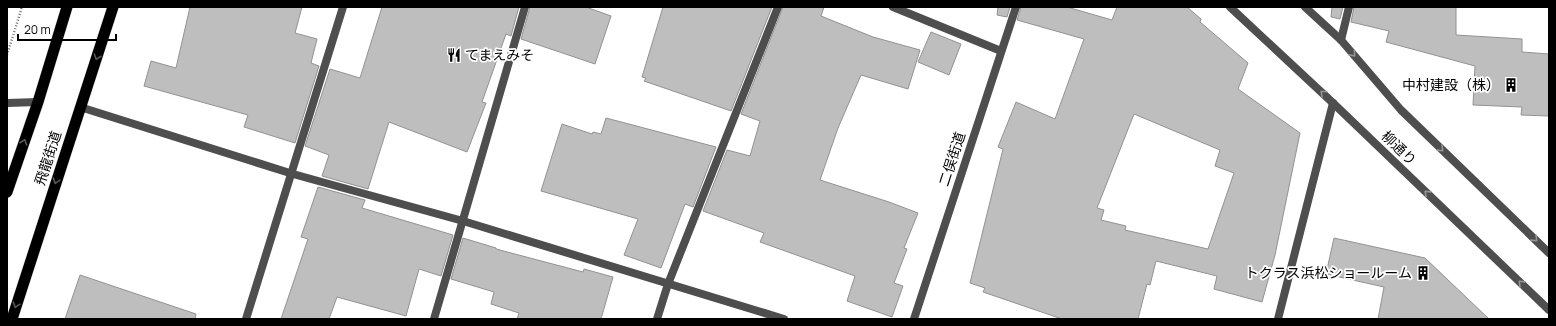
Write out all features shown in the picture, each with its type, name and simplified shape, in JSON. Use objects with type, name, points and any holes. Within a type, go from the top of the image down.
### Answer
[{"type":"highway","name":"飛龍街道","points":[[7,192],[38,102],[67,7]]},
{"type":"highway","name":"飛龍街道","points":[[12,319],[113,7]]},
{"type":"street","points":[[246,319],[293,174],[343,7]]},
{"type":"street","points":[[434,319],[525,7]]},
{"type":"street","points":[[657,319],[668,284],[778,7]]},
{"type":"street","points":[[893,7],[1001,51]]},
{"type":"street","name":"二俣街道","points":[[914,319],[1016,7]]},
{"type":"street","name":"柳通り","points":[[1230,7],[1333,103],[1549,310]]},
{"type":"street","name":"柳通り","points":[[1305,7],[1342,40],[1401,110],[1549,253]]},
{"type":"street","points":[[1342,40],[1349,7]]},
{"type":"street","points":[[7,103],[38,102]]},
{"type":"street","points":[[1278,319],[1333,103]]},
{"type":"street","points":[[80,107],[293,174],[463,221],[784,319]]},
{"type":"path","points":[[7,55],[22,7]]},
{"type":"building","points":[[190,7],[302,7],[295,33],[317,39],[311,63],[319,66],[295,143],[244,127],[248,115],[144,86],[151,61],[176,68]]},
{"type":"building","points":[[382,7],[519,7],[511,36],[506,34],[482,102],[486,103],[467,152],[389,122],[368,189],[322,176],[329,155],[305,146],[330,69],[360,78]]},
{"type":"building","points":[[530,7],[586,7],[611,16],[595,64],[521,39]]},
{"type":"building","points":[[663,7],[772,7],[731,111],[644,81],[646,78],[642,77]]},
{"type":"building","points":[[783,7],[824,7],[821,16],[873,37],[920,50],[908,89],[861,75],[838,128],[820,180],[918,213],[904,248],[907,249],[894,283],[903,286],[892,317],[847,301],[855,276],[760,242],[764,233],[703,211],[727,150],[750,156],[760,121],[741,114]]},
{"type":"building","points":[[998,7],[1010,7],[1007,17],[997,15]]},
{"type":"building","points":[[1021,7],[1067,7],[1112,20],[1117,7],[1187,7],[1201,19],[1200,22],[1248,63],[1238,89],[1300,133],[1275,255],[1262,302],[1214,289],[1217,276],[1156,261],[1150,285],[1147,284],[1138,319],[1062,319],[983,292],[985,288],[970,283],[1003,149],[998,147],[1016,102],[1055,119],[1084,39],[1017,20]],"holes":[[[1134,114],[1220,150],[1215,166],[1234,173],[1208,249],[1125,230],[1126,226],[1101,220],[1104,210],[1097,208]]]},
{"type":"building","points":[[1332,7],[1343,7],[1340,19],[1331,17]]},
{"type":"building","points":[[1354,7],[1456,7],[1456,35],[1522,39],[1522,52],[1549,54],[1549,116],[1521,115],[1522,107],[1473,105],[1475,66],[1386,42],[1389,31],[1351,22]]},
{"type":"building","points":[[931,32],[961,44],[949,75],[918,62]]},
{"type":"building","points":[[606,118],[716,147],[693,207],[685,204],[661,268],[624,255],[638,219],[541,191],[562,124],[592,134],[593,132],[601,134]]},
{"type":"building","points":[[318,187],[365,200],[362,208],[453,235],[441,276],[419,269],[406,316],[337,297],[329,319],[281,319],[308,239],[301,237]]},
{"type":"building","points":[[463,238],[496,249],[583,272],[584,269],[613,277],[601,319],[517,319],[519,313],[491,304],[494,292],[451,279]]},
{"type":"building","points":[[1334,238],[1425,258],[1489,319],[1378,319],[1384,287],[1326,274]]},
{"type":"building","points":[[80,275],[196,314],[195,319],[65,319]]},
{"type":"place","name":"てまえみそ","points":[[454,55]]},
{"type":"place","name":"中村建設（株）","points":[[1511,85]]},
{"type":"place","name":"トクラス浜松ショールーム","points":[[1423,273]]}]
